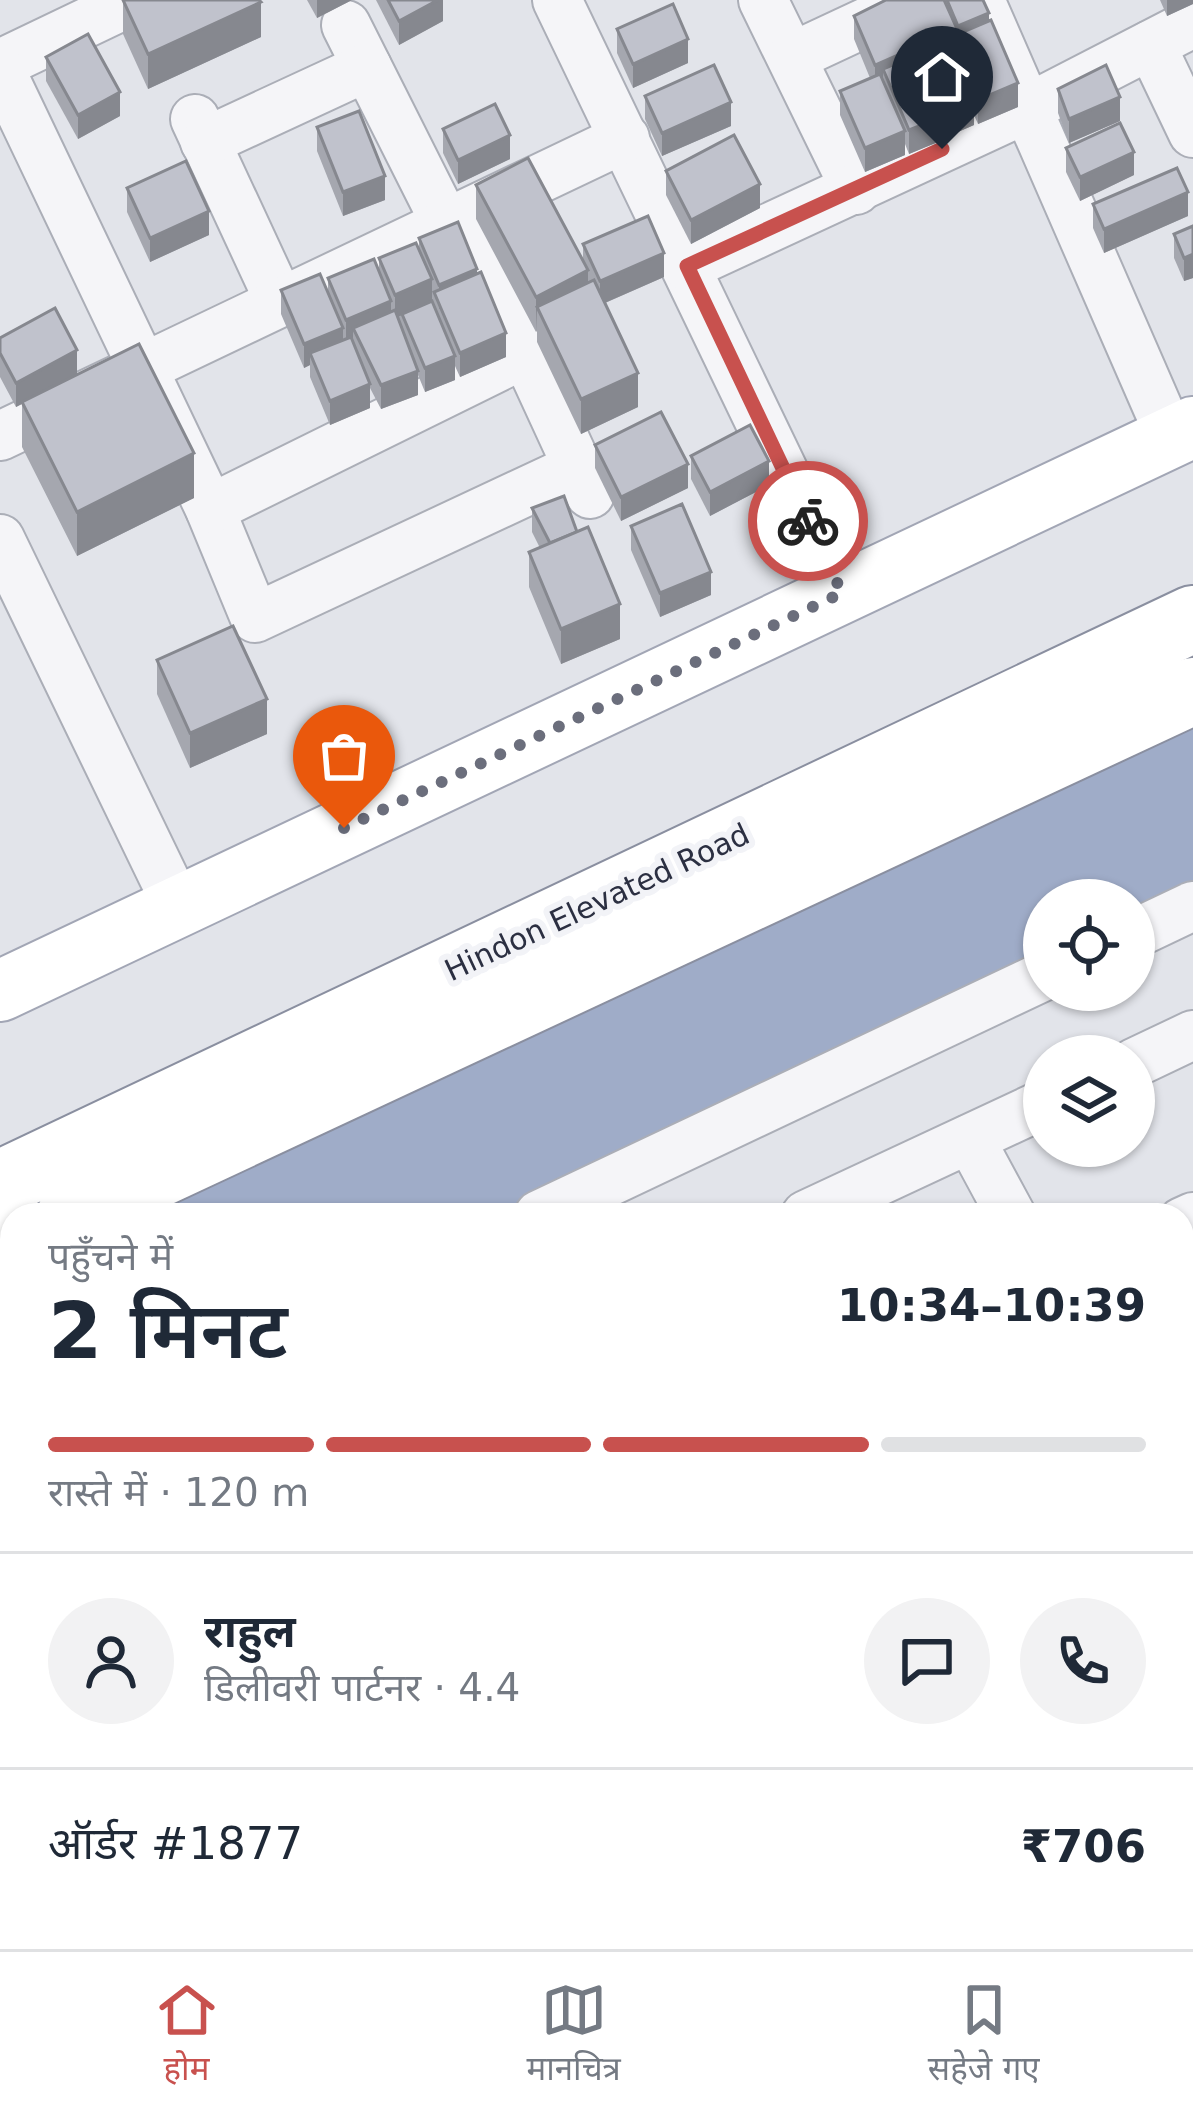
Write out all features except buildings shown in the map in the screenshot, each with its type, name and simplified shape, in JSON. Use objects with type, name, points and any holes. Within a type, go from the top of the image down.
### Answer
[{"type":"highway","name":"Hindon Elevated Road","points":[[0,1184],[1193,619]]},
{"type":"highway","name":"Hindon Elevated Road","points":[[96,1203],[1193,691]]},
{"type":"main road","points":[[0,991],[1182,432]]},
{"type":"street","points":[[134,0],[0,66],[210,509],[254,618],[584,481],[528,352],[357,46],[200,130],[279,300]]},
{"type":"street","points":[[557,0],[842,593]]},
{"type":"street","points":[[763,0],[856,190]]},
{"type":"street","points":[[792,57],[914,0]]},
{"type":"street","points":[[980,0],[1182,432]]},
{"type":"street","points":[[687,266],[1028,108],[1172,34],[1193,133]]},
{"type":"street","points":[[0,436],[626,138]]},
{"type":"street","points":[[210,509],[528,352]]},
{"type":"street","points":[[0,539],[178,907]]},
{"type":"street","points":[[1155,924],[1193,906]]},
{"type":"street","points":[[564,1203],[1023,986]]},
{"type":"street","points":[[1155,1053],[1193,1035]]},
{"type":"street","points":[[832,1203],[1023,1114]]},
{"type":"street","points":[[970,1139],[1005,1203]]},
{"type":"water","points":[[1193,681],[1193,892],[1155,909],[1155,879],[1023,879],[1023,971],[527,1203],[60,1203]]},
{"type":"way so far","points":[[344,828],[842,593],[808,521]]},
{"type":"route","points":[[808,521],[687,266],[942,149]]}]
